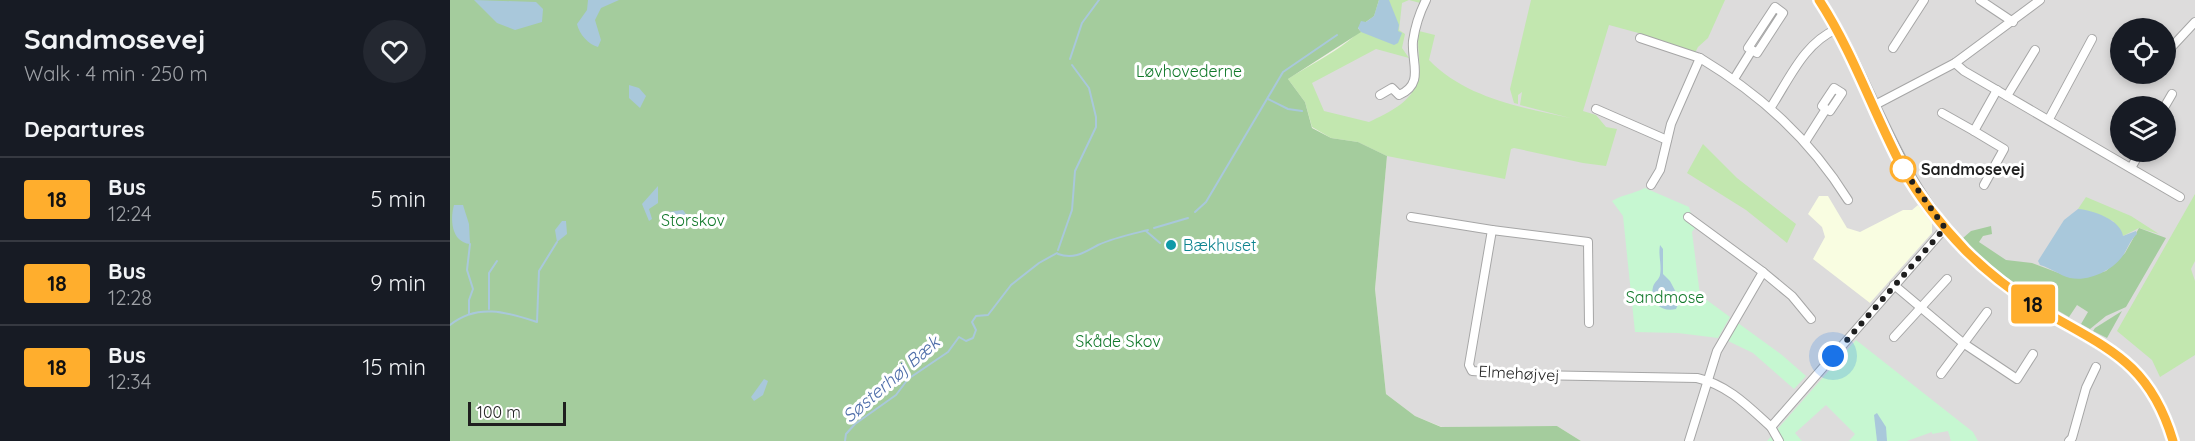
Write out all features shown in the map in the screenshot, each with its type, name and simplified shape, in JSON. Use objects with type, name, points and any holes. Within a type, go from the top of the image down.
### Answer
[{"type":"street","points":[[1380,95],[1392,88],[1399,95],[1412,86],[1416,71],[1413,41],[1426,0]]},
{"type":"street","points":[[1819,0],[1837,29],[1903,169],[1929,210],[1967,252],[2016,293],[2103,344],[2131,366],[2157,400],[2173,441]]},
{"type":"street","points":[[1893,48],[1923,0]]},
{"type":"street","points":[[1980,0],[2013,22]]},
{"type":"street","points":[[1873,106],[1956,63],[2040,0]]},
{"type":"street","points":[[1775,7],[1783,13],[1757,53],[1752,50],[1748,48],[1775,7]]},
{"type":"street","points":[[2176,42],[2195,22]]},
{"type":"street","points":[[1771,107],[1809,48],[1821,36],[1837,29]]},
{"type":"street","points":[[1640,38],[1700,58],[1734,79],[1771,107],[1805,142],[1832,175],[1848,200]]},
{"type":"street","points":[[2049,119],[2092,39]]},
{"type":"street","points":[[1734,79],[1752,50]]},
{"type":"street","points":[[2007,96],[2035,50]]},
{"type":"street","points":[[1651,185],[1660,170],[1671,124],[1700,58]]},
{"type":"street","points":[[1956,63],[1964,71],[2180,198]]},
{"type":"street","points":[[1974,131],[1997,90]]},
{"type":"street","points":[[1596,109],[1667,140]]},
{"type":"street","points":[[1805,142],[1826,109]]},
{"type":"street","points":[[1942,113],[2004,149],[1984,185]]},
{"type":"street","points":[[2131,168],[2134,162]]},
{"type":"street","points":[[1411,217],[1588,242],[1589,323]]},
{"type":"street","points":[[1688,217],[1785,290],[1811,319]]},
{"type":"street","points":[[1771,427],[1945,228]]},
{"type":"street","name":"Elmehøjvej","points":[[1492,230],[1469,365],[1472,371],[1531,375],[1675,377],[1709,381],[1735,395],[1771,427],[1779,441]]},
{"type":"street","points":[[1689,441],[1717,351],[1763,272]]},
{"type":"street","points":[[1894,337],[1947,279]]},
{"type":"street","points":[[1894,285],[1963,344],[2017,379],[2033,354]]},
{"type":"street","points":[[1941,374],[1987,312]]},
{"type":"street","points":[[2069,441],[2072,438],[2086,388],[2096,367]]},
{"type":"shaded area","points":[[1389,0],[2195,0],[2195,441],[1581,441],[1557,426],[1442,427],[1415,416],[1386,394],[1375,289],[1387,156],[1358,142],[1288,79],[1398,31]]},
{"type":"shaded area","points":[[1819,196],[1828,196],[1847,228],[1860,232],[1903,210],[1912,210],[1918,205],[1932,223],[1932,233],[1870,303],[1813,259],[1825,237],[1822,227],[1808,214]]},
{"type":"green space","name":"Storskov","points":[[450,0],[1379,0],[1374,16],[1358,28],[1361,32],[1288,79],[1305,102],[1312,128],[1331,138],[1358,142],[1387,156],[1375,289],[1386,394],[1415,416],[1441,427],[1557,426],[1581,441],[450,441]]},
{"type":"green space","points":[[1379,0],[1409,0],[1402,3],[1399,30],[1405,34],[1402,48],[1409,58],[1376,49],[1312,83],[1324,111],[1369,122],[1405,101],[1418,79],[1419,31],[1435,35],[1429,60],[1460,84],[1513,105],[1570,118],[1520,105],[1522,92],[1518,95],[1518,104],[1514,103],[1510,89],[1531,0],[1725,0],[1708,38],[1698,47],[1694,55],[1642,34],[1609,25],[1583,111],[1596,115],[1606,127],[1617,129],[1606,166],[1514,148],[1511,149],[1505,179],[1387,156],[1358,142],[1331,138],[1312,127],[1305,102],[1288,79],[1354,37],[1365,26]]},
{"type":"green space","points":[[1703,144],[1737,178],[1796,224],[1787,243],[1746,210],[1687,173]]},
{"type":"green space","name":"Sandmose","points":[[1645,188],[1689,207],[1695,228],[1692,232],[1700,295],[1730,317],[1718,338],[1678,333],[1635,332],[1623,216],[1612,201]]},
{"type":"green space","points":[[2195,194],[2195,261],[2191,269],[2195,281],[2195,355],[2160,377],[2152,360],[2117,331]]},
{"type":"green space","points":[[2086,197],[2131,216],[2159,234],[2139,228],[2123,236],[2113,221],[2078,209]]},
{"type":"green space","points":[[1991,226],[1992,234],[1983,236],[1979,242],[2006,260],[2032,263],[2072,278],[2081,278],[2106,271],[2125,253],[2139,228],[2166,238],[2126,307],[2106,316],[2090,329],[2081,324],[2088,312],[2077,305],[2069,317],[2055,309],[1999,272],[1963,238],[1971,231]]},
{"type":"green space","points":[[2122,311],[2107,338],[2093,331],[2095,328]]},
{"type":"green space","points":[[1738,323],[1782,355],[1806,376],[1794,389],[1753,353],[1728,341]]},
{"type":"green space","points":[[1856,340],[1973,432],[1978,441],[1951,441],[1948,431],[1932,434],[1932,432],[1907,441],[1849,441],[1855,434],[1826,405],[1795,433],[1802,441],[1767,441]]},
{"type":"water","points":[[474,0],[536,2],[543,9],[542,22],[515,30],[497,23]]},
{"type":"water","points":[[588,0],[619,0],[601,8],[595,20],[601,40],[598,47],[585,38],[577,24],[587,10]]},
{"type":"water","points":[[1379,0],[1389,0],[1399,25],[1398,31],[1402,33],[1398,43],[1394,45],[1361,32],[1358,28],[1361,21],[1366,22],[1374,16]]},
{"type":"water","points":[[629,85],[639,88],[646,96],[640,108],[629,98]]},
{"type":"water","points":[[658,186],[658,203],[649,209],[652,219],[649,221],[642,204]]},
{"type":"water","points":[[454,205],[463,205],[469,224],[470,244],[459,239],[453,229]]},
{"type":"water","points":[[2078,209],[2091,211],[2112,221],[2121,230],[2123,236],[2136,231],[2137,234],[2120,260],[2108,270],[2077,279],[2040,265],[2038,261],[2064,220]]},
{"type":"water","points":[[683,210],[688,217],[686,222],[676,228],[671,227],[668,212]]},
{"type":"water","points":[[562,221],[566,221],[567,234],[557,242],[555,230]]},
{"type":"water","points":[[1660,245],[1663,249],[1663,274],[1670,281],[1680,300],[1676,309],[1662,308],[1653,297],[1652,292],[1661,268]]},
{"type":"water","points":[[764,379],[768,381],[763,395],[754,401],[751,397]]},
{"type":"water","points":[[1877,413],[1886,427],[1887,441],[1877,441],[1874,415]]},
{"type":"waterway","points":[[1070,59],[1082,23],[1099,0]]},
{"type":"waterway","name":"Søsterhøj Bæk","points":[[1195,212],[1206,202],[1283,72],[1337,35]]},
{"type":"waterway","points":[[1058,250],[1072,210],[1075,171],[1096,127],[1089,88],[1072,65]]},
{"type":"waterway","points":[[1268,99],[1288,109],[1302,111]]},
{"type":"waterway","name":"Søsterhøj Bæk","points":[[1154,228],[1188,218]]},
{"type":"waterway","name":"Søsterhøj Bæk","points":[[1058,254],[1064,256],[1079,254],[1110,240],[1148,230]]},
{"type":"waterway","points":[[1146,231],[1160,243]]},
{"type":"waterway","points":[[450,325],[460,318],[481,312],[515,315],[537,322],[539,271],[557,242]]},
{"type":"waterway","points":[[469,314],[469,300],[473,289],[467,270],[470,244]]},
{"type":"waterway","name":"Søsterhøj Bæk","points":[[845,441],[846,434],[855,424],[896,395],[908,379],[948,352],[959,337],[966,341],[973,338],[976,330],[972,322],[976,316],[988,315],[1011,285],[1039,263],[1057,253]]},
{"type":"waterway","points":[[489,309],[489,273],[497,261]]},
{"type":"bus line","name":"18","points":[[1819,0],[1837,29],[1903,169],[1929,210],[1967,252],[2016,293],[2103,344],[2125,360],[2147,384],[2157,400],[2173,441]]},
{"type":"place","name":"Sandmosevej","points":[[1903,169]]},
{"type":"place","name":"Bækhuset","points":[[1171,245]]},
{"type":"route","points":[[1833,356],[1945,228],[1929,210],[1903,169]]},
{"type":"park label","name":"Løvhovederne","points":[[1189,71]]},
{"type":"park label","name":"Skåde Skov","points":[[1118,341]]}]
